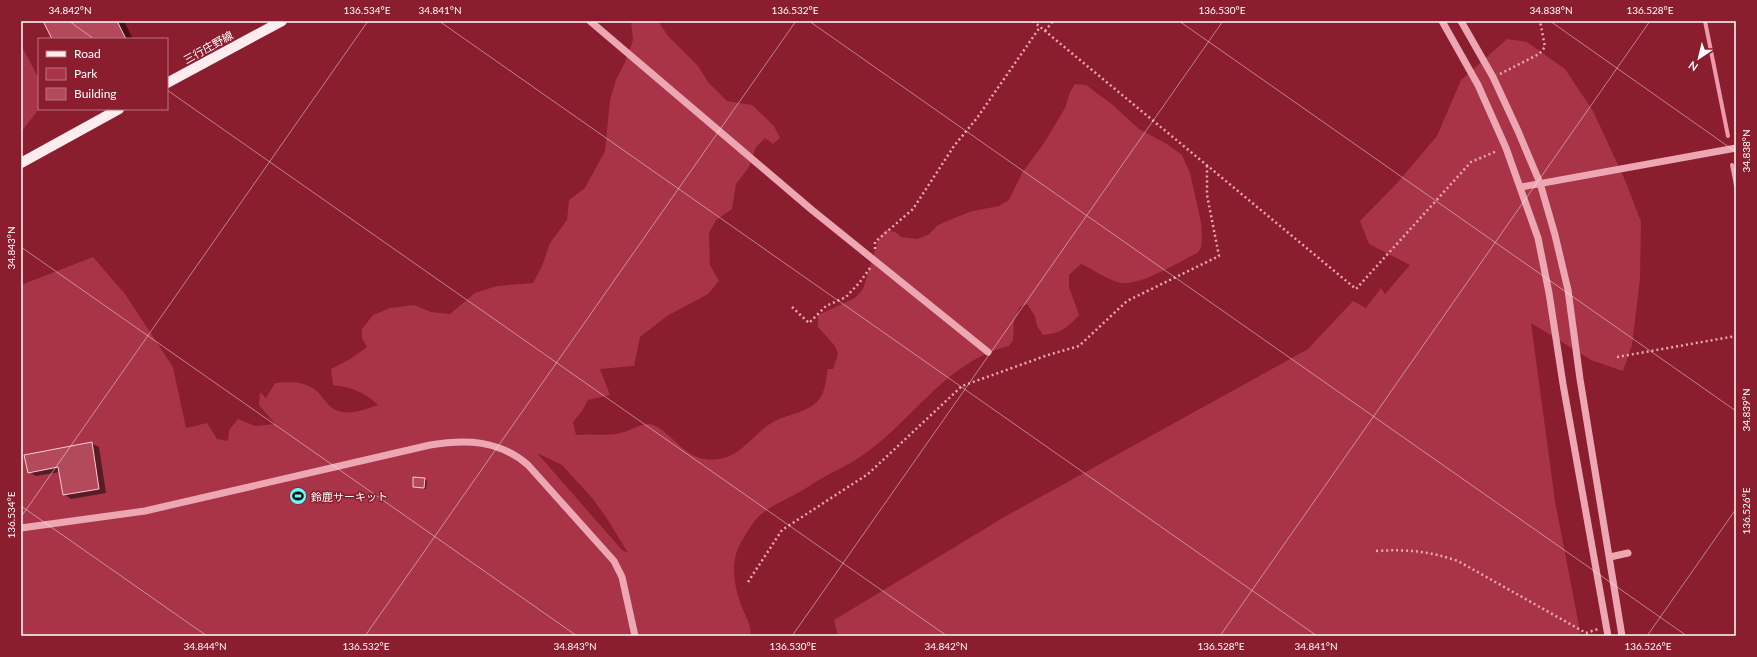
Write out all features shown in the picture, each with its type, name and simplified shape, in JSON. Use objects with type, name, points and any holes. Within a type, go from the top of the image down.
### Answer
[{"type":"main road","name":"三行庄野線","points":[[168,82],[282,21]]},
{"type":"main road","points":[[21,163],[117,110]]},
{"type":"street","points":[[590,21],[812,210],[988,352]]},
{"type":"street","points":[[1442,21],[1478,85],[1506,148],[1538,238],[1550,293],[1563,384],[1608,636]]},
{"type":"street","points":[[1461,21],[1493,77],[1540,183],[1568,290],[1580,379],[1622,636]]},
{"type":"street","points":[[1520,187],[1736,148]]},
{"type":"street","points":[[21,528],[145,512],[430,444],[468,441],[493,445],[513,454],[528,464],[614,561],[622,578],[636,636]]},
{"type":"street","points":[[1610,557],[1628,553]]},
{"type":"path","points":[[1033,21],[1356,289],[1471,162],[1506,148]]},
{"type":"path","points":[[1045,31],[1053,21]]},
{"type":"path","points":[[1493,77],[1539,54],[1545,47],[1540,21]]},
{"type":"path","points":[[792,306],[809,323],[826,306],[846,297],[860,282],[875,260],[875,242],[913,209],[954,146],[977,118],[1040,27]]},
{"type":"path","points":[[748,582],[782,530],[868,474],[962,386],[1048,355],[1079,346],[1127,301],[1219,256],[1207,195],[1207,166]]},
{"type":"path","points":[[1617,357],[1736,336]]},
{"type":"path","points":[[1376,551],[1404,549],[1435,553],[1458,561],[1586,633],[1586,636]]},
{"type":"green space","points":[[631,21],[658,21],[668,36],[698,66],[708,82],[727,101],[752,105],[774,126],[780,138],[773,144],[765,138],[756,147],[749,167],[736,184],[732,209],[716,220],[709,233],[710,265],[719,281],[708,294],[667,316],[640,337],[634,366],[600,369],[610,395],[588,400],[582,411],[573,422],[576,435],[606,435],[627,431],[649,424],[666,433],[691,454],[705,459],[717,459],[727,457],[736,452],[775,421],[805,410],[816,403],[822,395],[828,369],[833,369],[838,354],[835,346],[818,327],[818,315],[855,298],[863,289],[878,241],[885,230],[895,232],[901,237],[917,239],[928,235],[938,225],[954,218],[973,211],[999,206],[1009,200],[1022,173],[1044,143],[1065,108],[1070,92],[1075,84],[1086,85],[1113,105],[1139,129],[1167,144],[1182,155],[1190,173],[1201,222],[1201,248],[1197,253],[1169,268],[1135,282],[1117,282],[1081,264],[1069,275],[1069,287],[1079,315],[1071,323],[1059,331],[1043,335],[1037,326],[1035,316],[1027,304],[1020,307],[1014,321],[1013,340],[1009,346],[986,354],[966,365],[930,394],[879,443],[860,457],[775,505],[758,517],[746,533],[737,551],[734,565],[737,593],[749,625],[751,636],[21,636],[21,285],[93,257],[125,294],[173,367],[186,428],[207,423],[217,439],[228,441],[229,430],[238,419],[255,426],[275,424],[259,405],[260,392],[266,398],[275,383],[293,382],[307,385],[319,393],[329,405],[337,411],[356,412],[378,405],[373,400],[357,391],[346,387],[333,385],[331,369],[350,359],[367,347],[362,338],[362,329],[373,315],[390,308],[414,305],[431,312],[450,314],[475,293],[497,286],[533,283],[542,266],[550,243],[567,220],[569,200],[585,188],[605,151],[610,100],[616,80],[625,62],[633,40]],"holes":[[[537,453],[562,465],[592,498],[608,520],[628,553],[622,550]]]},
{"type":"green space","points":[[1507,39],[1527,42],[1565,69],[1593,111],[1625,180],[1641,222],[1640,279],[1632,345],[1623,371],[1591,360],[1531,323],[1555,501],[1581,636],[838,636],[834,620],[1006,516],[1308,349],[1353,301],[1366,308],[1381,288],[1385,294],[1410,265],[1369,244],[1360,221],[1398,182],[1437,136],[1461,80]]},
{"type":"green space","points":[[21,45],[38,77],[38,110],[21,132]]},
{"type":"building","points":[[43,21],[117,21],[126,38],[52,38]]},
{"type":"building","points":[[92,442],[99,489],[63,495],[58,467],[28,473],[24,455]]},
{"type":"building","points":[[413,477],[425,478],[424,488],[413,487]]},
{"type":"waterway","points":[[1705,21],[1728,136]]},
{"type":"waterway","points":[[1732,165],[1736,185]]},
{"type":"place","name":"鈴鹿サーキット","points":[[298,496]]}]
